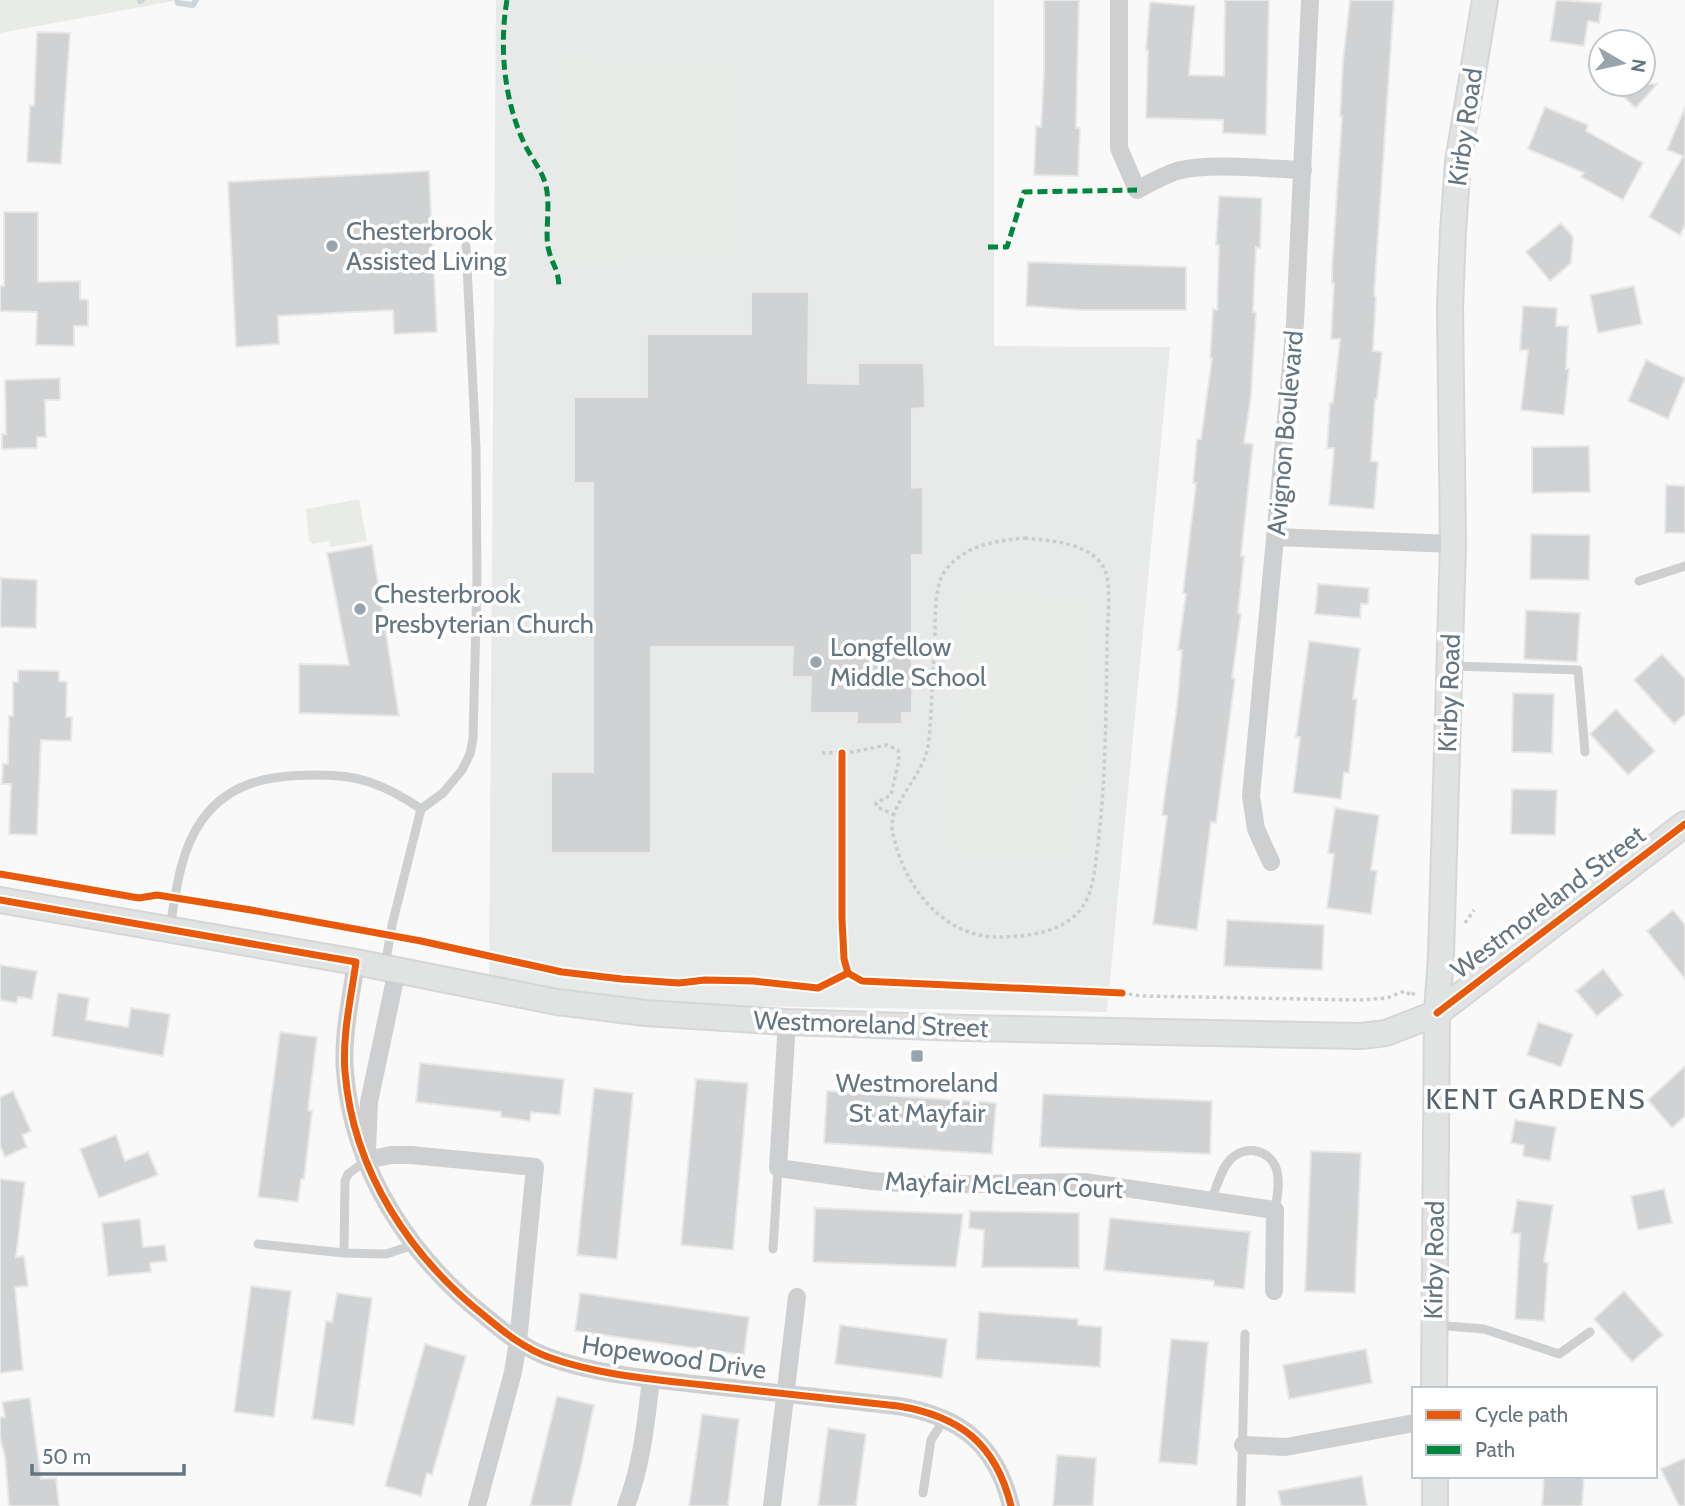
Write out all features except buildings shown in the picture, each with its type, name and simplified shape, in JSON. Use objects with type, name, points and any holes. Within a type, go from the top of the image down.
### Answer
[{"type":"main road","name":"Kirby Road","points":[[1434,1387],[1437,1013],[1453,544],[1450,308],[1458,162],[1485,0]]},
{"type":"main road","name":"Westmoreland Street","points":[[0,900],[613,1010],[787,1022],[1346,1037],[1386,1033],[1437,1013],[1684,826]]},
{"type":"main road","points":[[1435,1478],[1435,1506]]},
{"type":"street","points":[[1119,0],[1119,148],[1138,190],[1158,178],[1179,171],[1202,168],[1303,170]]},
{"type":"street","name":"Avignon Boulevard","points":[[1271,862],[1256,829],[1251,796],[1295,323],[1310,0]]},
{"type":"street","points":[[1275,537],[1453,544]]},
{"type":"street","name":"Hopewood Drive","points":[[356,962],[345,1043],[345,1072],[353,1124],[385,1200],[414,1244],[453,1289],[518,1342],[545,1356],[572,1365],[651,1379],[898,1406],[945,1418],[965,1429],[988,1452],[1000,1473],[1011,1506]]},
{"type":"street","name":"Hopewood Drive","points":[[367,1160],[369,1102],[391,969]]},
{"type":"street","points":[[778,1168],[787,1022]]},
{"type":"street","points":[[367,1160],[411,1155],[535,1167],[518,1342],[508,1395],[477,1506]]},
{"type":"street","name":"Mayfair McLean Court","points":[[778,1168],[872,1181],[927,1185],[1084,1182],[1275,1210]]},
{"type":"street","points":[[1274,1291],[1275,1210]]},
{"type":"street","points":[[772,1506],[797,1297]]},
{"type":"street","points":[[626,1506],[636,1480],[651,1379]]},
{"type":"street","points":[[1243,1446],[1286,1447],[1412,1423]]},
{"type":"lane","points":[[391,969],[392,925],[421,809],[443,793],[462,770],[472,747],[475,724],[476,448],[466,247]]},
{"type":"lane","points":[[1639,582],[1685,566]]},
{"type":"lane","points":[[1450,666],[1578,670],[1584,752]]},
{"type":"lane","points":[[170,930],[180,871],[190,841],[211,808],[222,798],[247,784],[259,779],[290,775],[348,776],[387,789],[421,809]]},
{"type":"lane","points":[[1211,1200],[1229,1161],[1239,1153],[1251,1149],[1264,1154],[1272,1161],[1277,1172],[1275,1210]]},
{"type":"lane","points":[[344,1253],[345,1181],[348,1174],[367,1160]]},
{"type":"lane","points":[[773,1249],[778,1168]]},
{"type":"lane","points":[[258,1244],[344,1253],[386,1254],[414,1244]]},
{"type":"lane","points":[[1433,1325],[1484,1329],[1559,1353],[1590,1332]]},
{"type":"lane","points":[[1241,1506],[1245,1334]]},
{"type":"lane","points":[[923,1493],[931,1440],[945,1418]]},
{"type":"path","points":[[1024,538],[1059,542],[1082,549],[1095,557],[1105,570],[1107,591],[1106,705],[1101,814],[1093,879],[1085,903],[1061,926],[1037,934],[995,937],[958,929],[930,909],[902,868],[891,826],[894,814],[929,751],[935,618],[940,580],[948,567],[969,550],[987,542],[1024,538]]},
{"type":"path","points":[[822,753],[842,753],[887,745],[898,750],[900,760],[891,795],[876,803],[877,807],[894,814]]},
{"type":"path","points":[[842,753],[842,766]]},
{"type":"path","points":[[1441,955],[1474,910]]},
{"type":"path","points":[[1118,992],[1141,996],[1360,1000],[1387,998],[1405,991],[1412,996],[1419,986]]},
{"type":"shaded area","points":[[0,0],[179,0],[0,33]]},
{"type":"shaded area","name":"Longfellow Middle School","points":[[496,0],[994,0],[994,346],[1170,347],[1107,1012],[632,1004],[489,978]]},
{"type":"shaded area","points":[[557,60],[740,62],[738,259],[624,257],[624,265],[555,264]]},
{"type":"shaded area","points":[[359,499],[367,541],[330,547],[329,541],[313,544],[309,541],[306,509]]},
{"type":"shaded area","points":[[960,592],[1089,599],[1075,857],[947,851]]},
{"type":"waterway","points":[[177,0],[178,3],[193,5],[196,0]]},
{"type":"marked path","points":[[507,0],[503,36],[508,91],[517,126],[546,186],[548,245],[559,287]]},
{"type":"marked path","points":[[988,247],[1007,247],[1024,192],[1137,190]]},
{"type":"cycle path","points":[[842,753],[842,919],[844,959],[848,973]]},
{"type":"cycle path","points":[[1437,1013],[1685,824]]},
{"type":"cycle path","points":[[0,874],[139,898],[157,895],[251,910],[421,941],[562,972],[622,979],[679,983],[705,980],[753,981],[818,988],[848,973],[862,981],[1122,993]]},
{"type":"cycle path","points":[[0,900],[356,962],[344,1058],[350,1108],[360,1144],[373,1177],[410,1239],[458,1293],[493,1323],[515,1340],[539,1353],[605,1372],[898,1406],[940,1417],[972,1436],[985,1450],[996,1466],[1011,1506]]},
{"type":"place","name":"Chesterbrook Assisted Living","points":[[332,246]]},
{"type":"place","name":"Chesterbrook Presbyterian Church","points":[[360,609]]},
{"type":"place","name":"Longfellow Middle School","points":[[816,662]]},
{"type":"place","name":"Westmoreland St at Mayfair","points":[[917,1056]]},
{"type":"district","name":"KENT GARDENS","points":[[1536,1099]]}]
